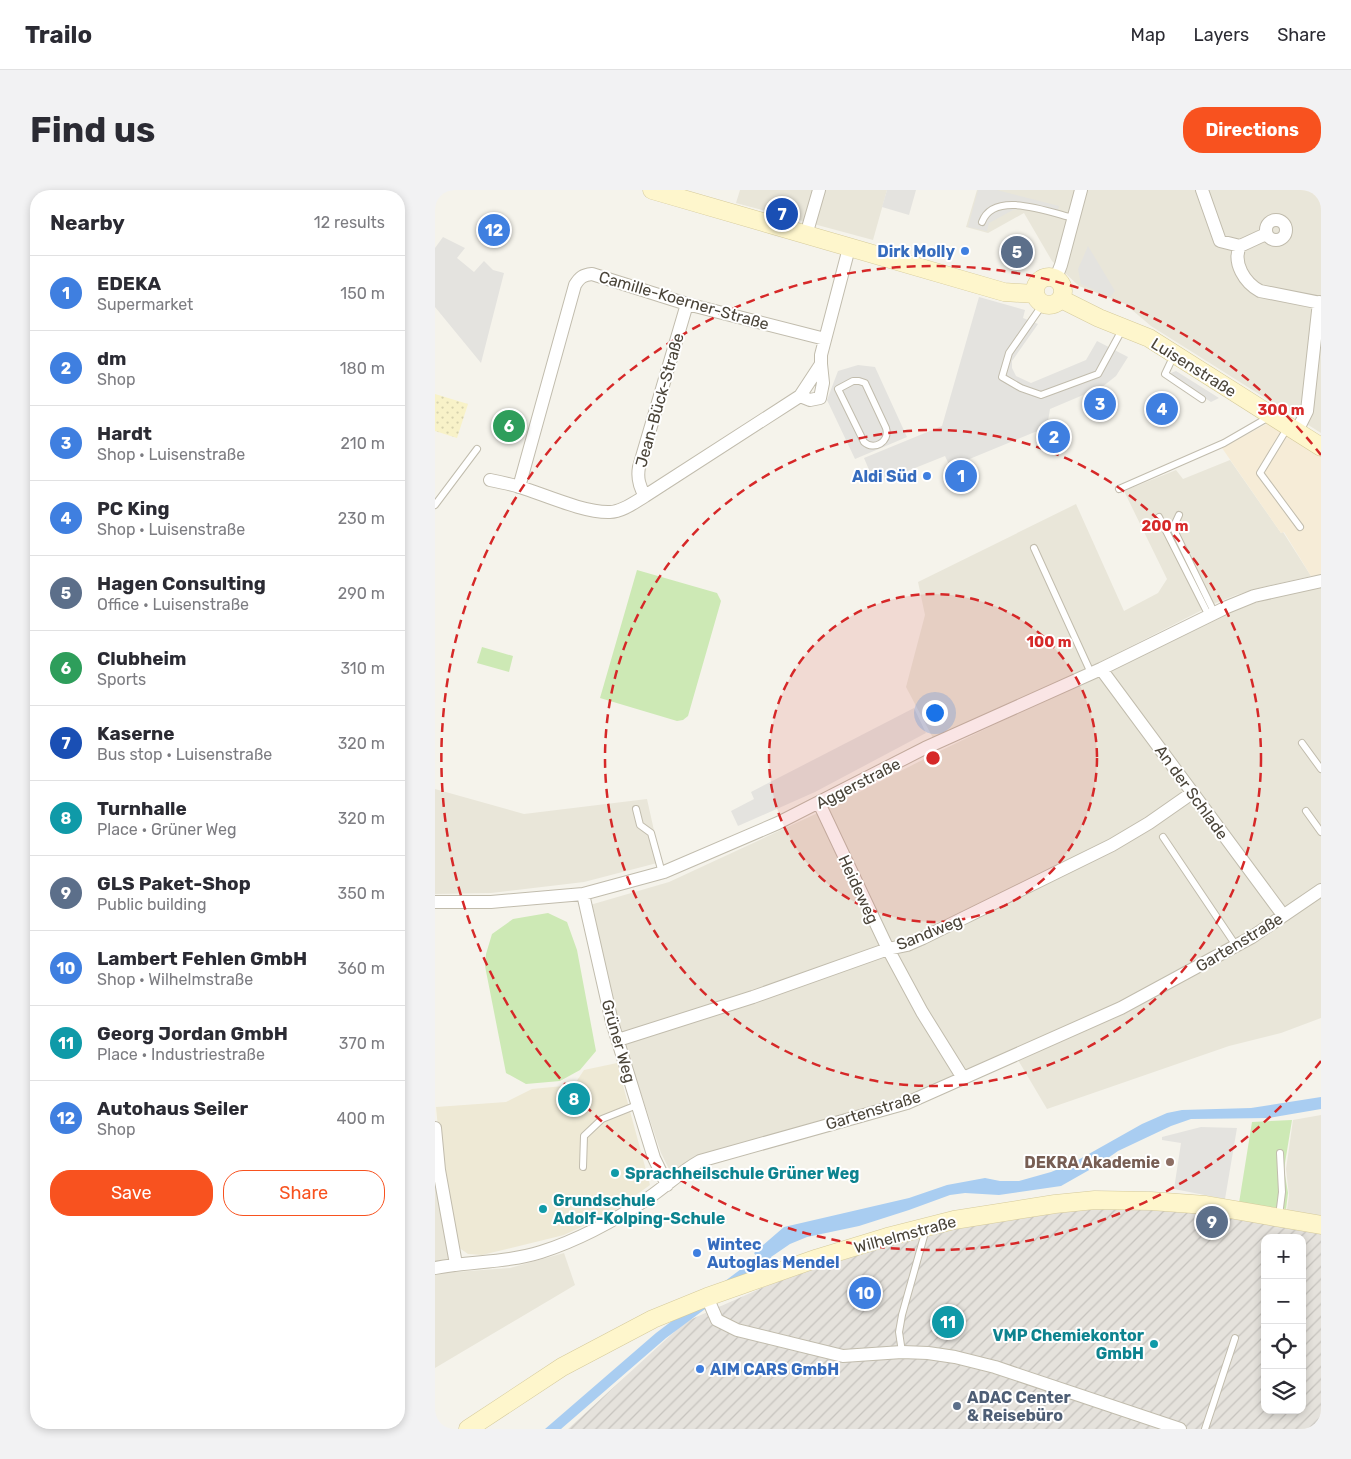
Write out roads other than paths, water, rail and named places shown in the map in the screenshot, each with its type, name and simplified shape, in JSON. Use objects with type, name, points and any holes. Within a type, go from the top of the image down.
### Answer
[{"type":"main road","points":[[652,190],[686,197],[849,248],[1004,292],[1055,304],[1061,299],[1063,290],[1059,281],[1055,278],[1042,278],[1036,285],[1039,299]]},
{"type":"main road","name":"Luisenstraße","points":[[1061,299],[1099,318],[1149,338],[1321,447]]},
{"type":"main road","name":"Wilhelmstraße","points":[[468,1429],[562,1367],[653,1318],[818,1258],[927,1226],[1016,1209],[1095,1200],[1151,1201],[1206,1205],[1321,1225]]},
{"type":"street","points":[[806,235],[819,190]]},
{"type":"street","points":[[1055,278],[1061,265],[1081,190]]},
{"type":"street","points":[[1202,190],[1220,241],[1240,246],[1266,234]]},
{"type":"street","points":[[1240,246],[1237,258],[1244,276],[1252,287],[1267,293],[1320,302],[1307,412],[1293,429]]},
{"type":"street","points":[[800,396],[810,400],[820,398],[823,384],[821,364],[825,340],[849,248]]},
{"type":"street","name":"Camille-Koerner-Straße","points":[[519,487],[575,285],[579,278],[585,274],[592,274],[687,304],[825,340]]},
{"type":"street","name":"Jean-Bück-Straße","points":[[645,496],[637,476],[639,466],[687,304]]},
{"type":"street","points":[[490,480],[599,512],[620,510],[645,496],[800,396],[821,364]]},
{"type":"street","name":"Aggerstraße","points":[[435,902],[491,902],[583,894],[662,873],[819,804],[925,748],[1096,671],[1254,596],[1321,581]]},
{"type":"street","name":"An der Schlade","points":[[1096,671],[1192,793],[1283,915]]},
{"type":"street","name":"Sandweg","points":[[618,1040],[753,997],[887,949],[907,945],[1112,845],[1149,823],[1192,793]]},
{"type":"street","name":"Heideweg","points":[[819,804],[887,949],[922,1012],[963,1078]]},
{"type":"street","name":"Gartenstraße","points":[[435,1268],[522,1257],[557,1246],[635,1207],[667,1185],[685,1169],[700,1161],[907,1103],[1121,1008],[1237,947],[1321,890]]},
{"type":"street","name":"Grüner Weg","points":[[583,894],[611,1022],[654,1158],[667,1185]]},
{"type":"street","points":[[435,1128],[437,1170],[456,1264]]},
{"type":"street","points":[[707,1297],[717,1320],[737,1330],[843,1356],[902,1352],[946,1356],[995,1367],[1180,1429]]},
{"type":"lane","points":[[982,222],[985,214],[994,208],[1011,203],[1022,204],[1073,218]]},
{"type":"lane","points":[[1039,299],[1009,353],[1002,377],[1021,388],[1041,395],[1098,374],[1124,327]]},
{"type":"lane","points":[[1175,354],[1165,374],[1202,399]]},
{"type":"lane","points":[[853,381],[865,384],[888,434],[881,443],[875,446],[870,446],[864,442],[838,389],[853,381]]},
{"type":"lane","points":[[1119,489],[1224,443],[1271,416]]},
{"type":"lane","points":[[1293,429],[1260,472],[1300,527]]},
{"type":"lane","points":[[435,505],[477,449]]},
{"type":"lane","points":[[1179,515],[1173,528],[1212,615]]},
{"type":"lane","points":[[1159,517],[1212,615]]},
{"type":"lane","points":[[1034,548],[1096,671]]},
{"type":"lane","points":[[1302,743],[1321,769]]},
{"type":"lane","points":[[636,809],[640,825],[651,833],[662,873]]},
{"type":"lane","points":[[1306,810],[1321,832]]},
{"type":"lane","points":[[1163,837],[1237,947]]},
{"type":"lane","points":[[583,1167],[584,1136],[602,1119],[637,1105]]},
{"type":"lane","points":[[1279,1218],[1283,1192],[1280,1153]]},
{"type":"lane","points":[[902,1352],[899,1332],[902,1314],[927,1226]]},
{"type":"lane","points":[[1205,1429],[1235,1338]]},
{"type":"water","points":[[1321,1097],[1321,1109],[1269,1118],[1191,1119],[1171,1126],[1118,1151],[1061,1186],[999,1195],[965,1193],[950,1195],[859,1226],[807,1237],[790,1244],[771,1257],[776,1265],[771,1261],[763,1266],[666,1338],[561,1429],[545,1429],[656,1333],[757,1257],[754,1253],[784,1227],[909,1198],[947,1185],[985,1178],[1000,1181],[1019,1181],[1051,1172],[1071,1164],[1142,1124],[1167,1113],[1182,1110],[1251,1108]]},
{"type":"place","name":"Kaserne","points":[[782,214]]},
{"type":"place","name":"Autohaus Seiler","points":[[494,230]]},
{"type":"place","name":"Dirk Molly","points":[[965,251]]},
{"type":"place","name":"Hagen Consulting","points":[[1017,252]]},
{"type":"place","name":"Hardt","points":[[1100,404]]},
{"type":"place","name":"PC King","points":[[1162,409]]},
{"type":"place","name":"Clubheim","points":[[509,426]]},
{"type":"place","name":"dm","points":[[1054,437]]},
{"type":"place","name":"Aldi Süd","points":[[927,476]]},
{"type":"place","name":"EDEKA","points":[[961,476]]},
{"type":"place","name":"Turnhalle","points":[[574,1099]]},
{"type":"place","name":"DEKRA Akademie","points":[[1170,1162]]},
{"type":"place","name":"Sprachheilschule Grüner Weg","points":[[615,1173]]},
{"type":"place","name":"Grundschule Adolf-Kolping-Schule","points":[[543,1209]]},
{"type":"place","name":"GLS Paket-Shop","points":[[1212,1222]]},
{"type":"place","name":"Wintec Autoglas Mendel","points":[[697,1253]]},
{"type":"place","name":"Lambert Fehlen GmbH","points":[[865,1293]]},
{"type":"place","name":"Georg Jordan GmbH","points":[[948,1322]]},
{"type":"place","name":"VMP Chemiekontor GmbH","points":[[1154,1344]]},
{"type":"place","name":"AIM CARS GmbH","points":[[700,1369]]},
{"type":"place","name":"ADAC Center & Reisebüro","points":[[957,1406]]}]
